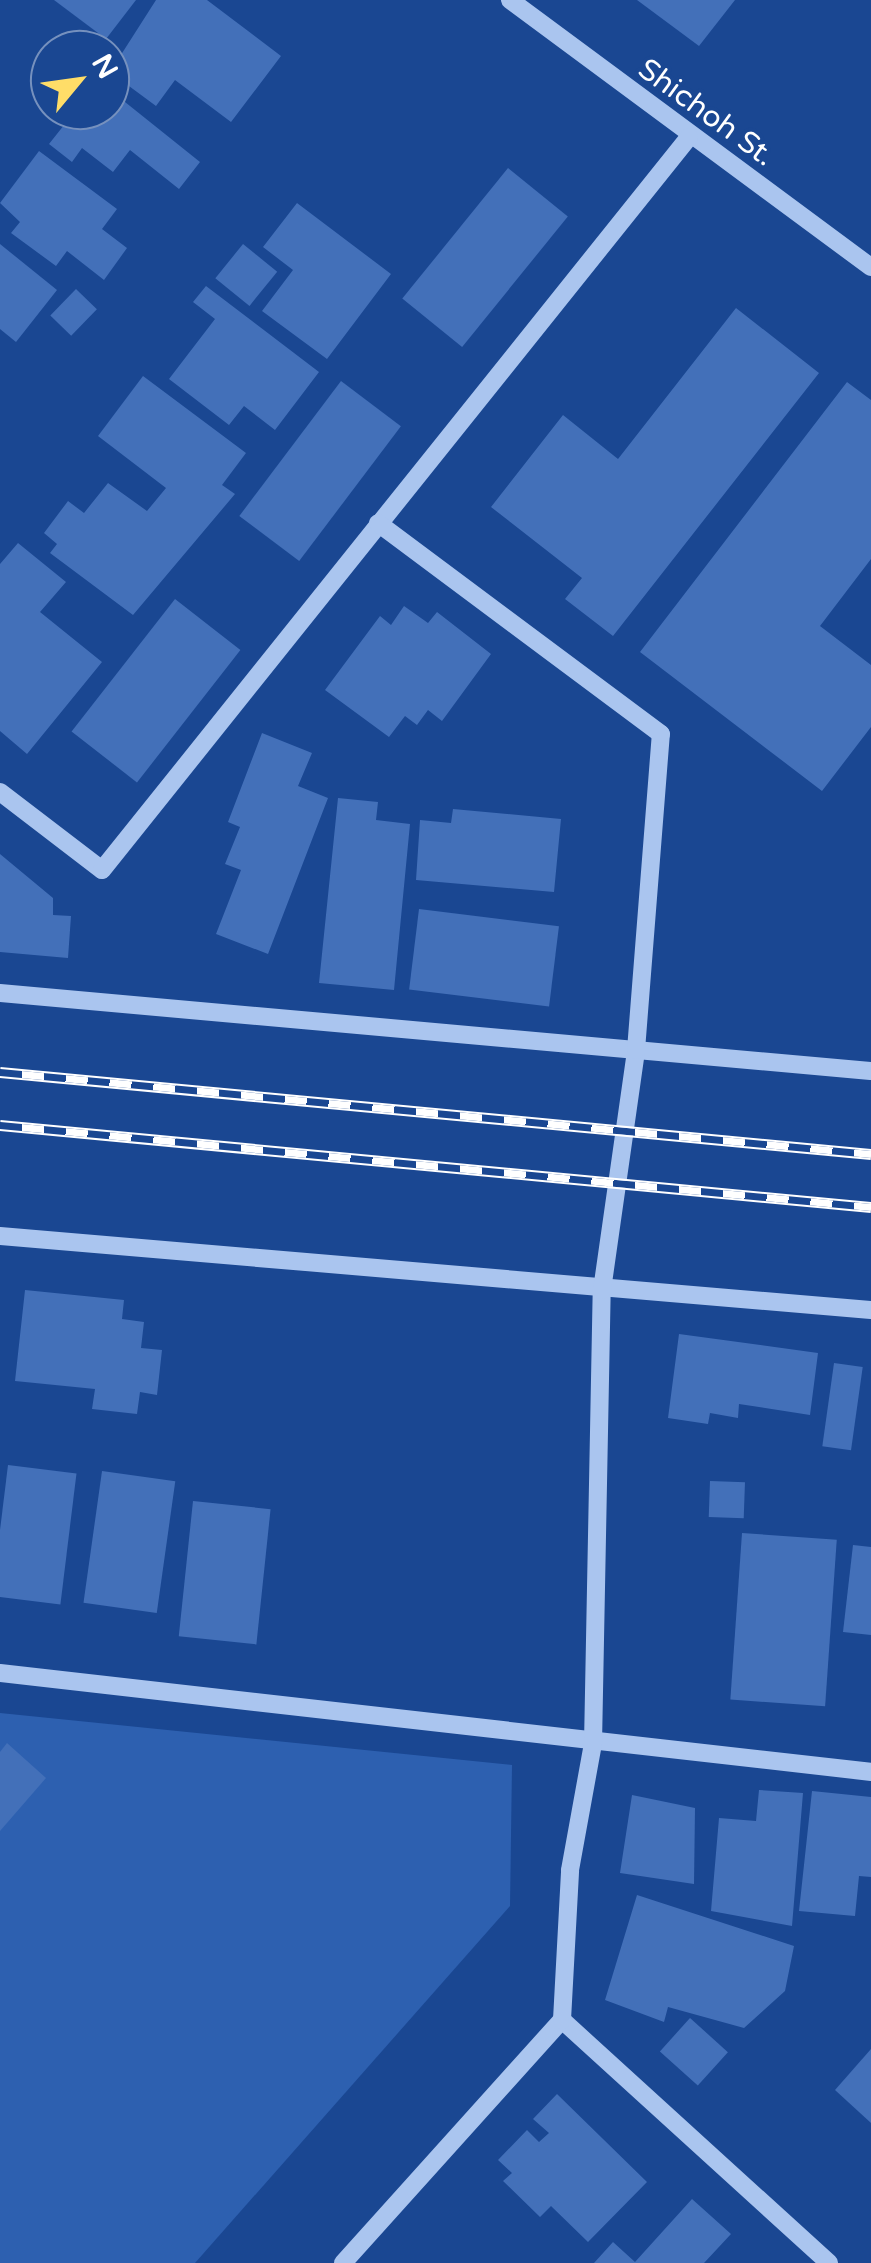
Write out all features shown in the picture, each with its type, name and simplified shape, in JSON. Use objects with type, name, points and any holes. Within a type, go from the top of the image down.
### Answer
[{"type":"street","name":"Shichoh St.","points":[[510,0],[871,267]]},
{"type":"street","points":[[0,792],[102,870],[689,136]]},
{"type":"street","points":[[343,2263],[562,2020],[570,1870],[593,1744],[602,1290],[636,1050],[660,734],[378,523]]},
{"type":"street","points":[[0,993],[871,1071]]},
{"type":"street","points":[[0,1236],[871,1310]]},
{"type":"street","points":[[0,1672],[593,1744],[871,1772]]},
{"type":"street","points":[[562,2020],[828,2263]]},
{"type":"shaded area","points":[[0,1713],[512,1765],[510,1906],[195,2263],[0,2263]]},
{"type":"building","points":[[54,0],[136,0],[113,30],[94,30]]},
{"type":"building","points":[[156,0],[207,0],[281,56],[231,122],[175,80],[156,106],[130,87],[130,41]]},
{"type":"building","points":[[637,0],[735,0],[699,46]]},
{"type":"building","points":[[130,106],[200,162],[179,189],[130,150],[113,172],[82,148],[72,162],[49,144],[60,130],[130,130]]},
{"type":"building","points":[[39,151],[117,209],[102,229],[127,248],[104,280],[67,251],[56,266],[11,233],[20,222],[0,203]]},
{"type":"building","points":[[508,168],[568,216],[462,347],[402,299]]},
{"type":"building","points":[[297,203],[391,274],[327,359],[262,311],[293,270],[263,247]]},
{"type":"building","points":[[0,244],[57,290],[16,342],[0,329]]},
{"type":"building","points":[[243,244],[277,272],[250,306],[215,278]]},
{"type":"building","points":[[206,286],[319,372],[275,430],[244,406],[229,425],[169,379],[215,319],[193,302]]},
{"type":"building","points":[[76,289],[97,309],[71,336],[50,316]]},
{"type":"building","points":[[736,308],[819,373],[613,636],[565,599],[582,578],[491,507],[563,415],[618,459]]},
{"type":"building","points":[[143,376],[246,453],[222,485],[235,494],[133,615],[50,553],[57,544],[44,533],[68,501],[84,513],[108,483],[147,511],[166,488],[98,436]]},
{"type":"building","points":[[341,381],[401,426],[299,561],[239,516]]},
{"type":"building","points":[[847,382],[871,400],[871,559],[820,626],[871,665],[871,727],[822,791],[640,652]]},
{"type":"building","points":[[18,543],[66,582],[40,612],[102,662],[27,754],[0,731],[0,564]]},
{"type":"building","points":[[175,599],[240,650],[137,782],[72,731]]},
{"type":"building","points":[[404,606],[428,623],[437,612],[491,654],[442,721],[428,710],[417,725],[405,716],[389,737],[325,690],[380,616],[391,625]]},
{"type":"building","points":[[262,733],[312,753],[298,786],[328,798],[268,954],[216,934],[241,870],[225,864],[240,827],[228,822]]},
{"type":"building","points":[[338,798],[378,802],[376,820],[410,824],[394,990],[319,983]]},
{"type":"building","points":[[453,809],[561,819],[554,892],[416,880],[420,820],[451,823]]},
{"type":"building","points":[[0,854],[53,898],[53,915],[71,916],[68,958],[0,952]]},
{"type":"building","points":[[419,909],[559,926],[549,1007],[409,989]]},
{"type":"building","points":[[25,1290],[124,1300],[122,1319],[144,1322],[141,1348],[162,1350],[157,1395],[140,1392],[137,1414],[92,1409],[95,1389],[15,1381]]},
{"type":"building","points":[[679,1334],[818,1353],[810,1415],[739,1404],[738,1418],[710,1413],[708,1424],[668,1418]]},
{"type":"building","points":[[834,1363],[863,1367],[851,1450],[822,1446]]},
{"type":"building","points":[[8,1465],[76,1473],[60,1604],[0,1597],[0,1530]]},
{"type":"building","points":[[102,1471],[175,1481],[157,1613],[83,1603]]},
{"type":"building","points":[[710,1481],[745,1482],[744,1518],[709,1517]]},
{"type":"building","points":[[193,1501],[271,1509],[256,1644],[179,1636]]},
{"type":"building","points":[[742,1533],[837,1540],[825,1706],[730,1700]]},
{"type":"building","points":[[853,1545],[871,1547],[871,1635],[843,1632]]},
{"type":"building","points":[[7,1743],[46,1778],[0,1831],[0,1752]]},
{"type":"building","points":[[759,1790],[803,1793],[792,1926],[711,1911],[719,1818],[756,1821]]},
{"type":"building","points":[[812,1791],[871,1797],[871,1877],[859,1876],[855,1916],[799,1911]]},
{"type":"building","points":[[632,1795],[695,1808],[694,1884],[620,1873]]},
{"type":"building","points":[[637,1895],[794,1946],[785,1991],[744,2028],[668,2007],[664,2022],[605,2000]]},
{"type":"building","points":[[690,2018],[728,2052],[698,2086],[660,2051]]},
{"type":"building","points":[[871,2049],[871,2123],[835,2090]]},
{"type":"building","points":[[557,2094],[647,2182],[588,2242],[551,2206],[540,2217],[503,2181],[512,2173],[498,2160],[527,2130],[539,2142],[549,2133],[533,2119]]},
{"type":"building","points":[[692,2199],[731,2234],[704,2263],[594,2263],[613,2242],[635,2262]]},
{"type":"railway","points":[[0,1072],[871,1154]]},
{"type":"railway","points":[[0,1125],[871,1207]]}]
